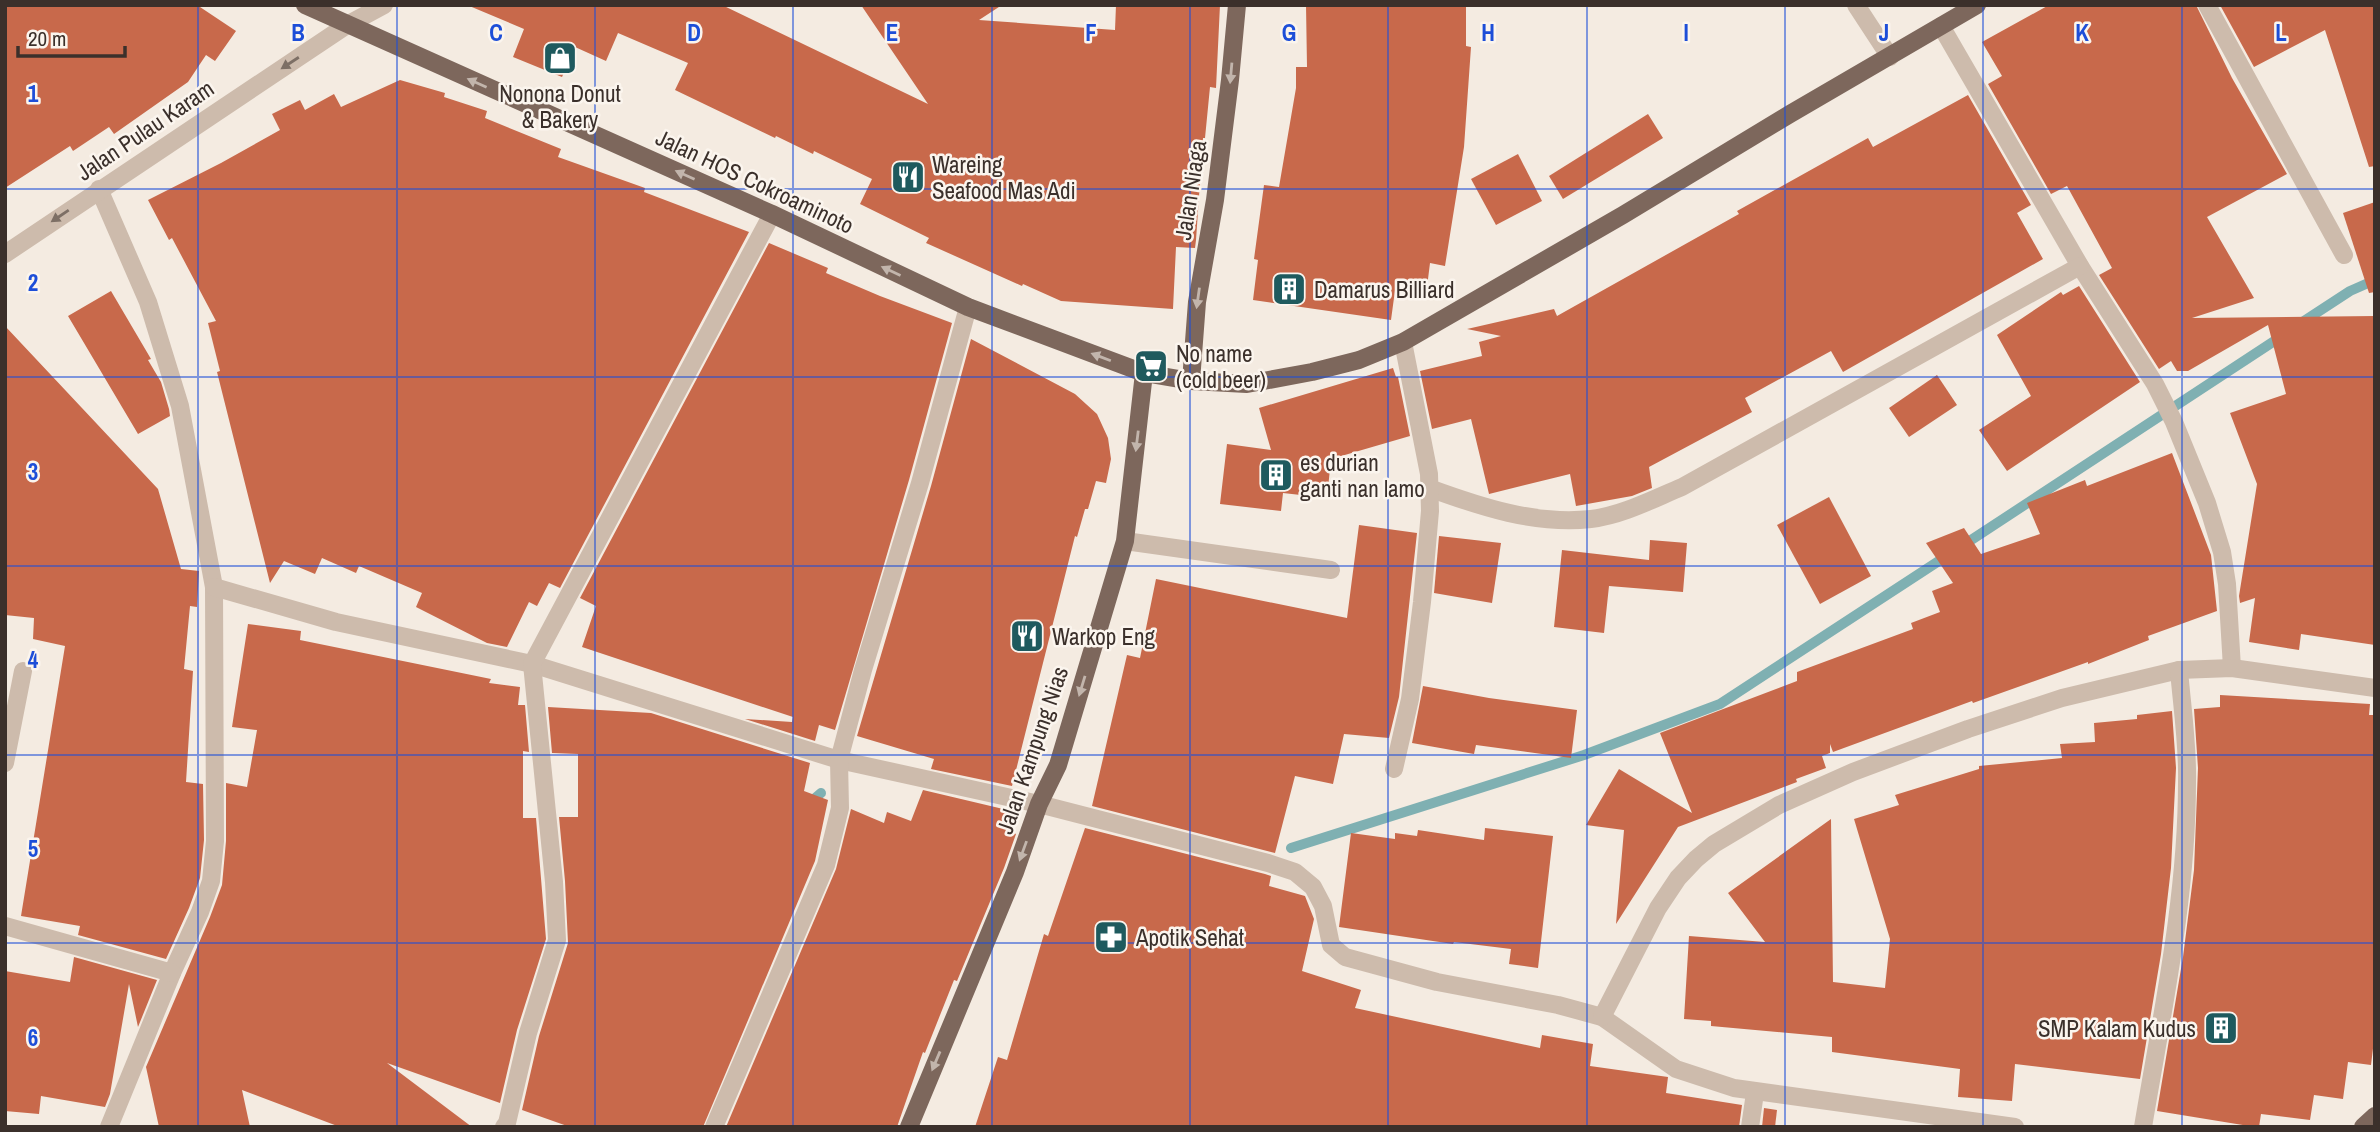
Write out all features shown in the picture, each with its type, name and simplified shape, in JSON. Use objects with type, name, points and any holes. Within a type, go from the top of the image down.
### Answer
[{"type":"main road","name":"Jalan HOS Cokroaminoto","points":[[305,5],[772,214],[968,307],[1144,373],[1191,381],[1247,384],[1359,360],[1403,342],[1977,5]]},
{"type":"main road","name":"Jalan Niaga","points":[[1191,381],[1197,302],[1215,200],[1237,5]]},
{"type":"main road","name":"Jalan Kampung Nias","points":[[909,1127],[1015,872],[1039,804],[1058,765],[1125,541],[1144,373]]},
{"type":"main road","points":[[2363,1127],[2375,1116]]},
{"type":"street","name":"Jalan Pulau Karam","points":[[5,254],[347,25],[384,5]]},
{"type":"street","points":[[1856,5],[1890,57]]},
{"type":"street","points":[[2207,5],[2344,255]]},
{"type":"street","points":[[1941,26],[2080,266],[2155,384],[2174,422],[2207,503],[2222,552],[2227,584],[2232,668]]},
{"type":"street","points":[[99,189],[148,302],[180,406],[214,587],[215,816],[211,881],[110,1126]]},
{"type":"street","points":[[510,1126],[528,1033],[557,940],[554,881],[532,664],[772,214]]},
{"type":"street","points":[[1429,488],[1480,507],[1524,516],[1563,520],[1593,519],[1630,509],[1705,474],[2080,266]]},
{"type":"street","points":[[714,1127],[826,865],[840,808],[839,760],[968,307]]},
{"type":"street","points":[[1394,769],[1412,685],[1429,536],[1429,488],[1403,342]]},
{"type":"street","points":[[1125,541],[1331,570]]},
{"type":"street","points":[[214,587],[336,622],[532,664],[839,760],[1039,804],[1268,863],[1295,872],[1313,887],[1323,906],[1331,946],[1345,957],[1437,982],[1558,1004],[1602,1017],[1676,1069],[1704,1080],[1755,1093],[2015,1127]]},
{"type":"street","points":[[1602,1017],[1658,908],[1678,878],[1714,844],[1737,829],[1779,805],[1853,772],[1968,729],[2062,698],[2179,670],[2232,668],[2375,688]]},
{"type":"street","points":[[2143,1127],[2175,940],[2184,864],[2188,781],[2179,670]]},
{"type":"street","points":[[5,763],[23,671]]},
{"type":"street","points":[[5,926],[172,973]]},
{"type":"street","points":[[1750,1127],[1755,1093]]},
{"type":"building","points":[[5,5],[197,5],[236,31],[215,61],[206,55],[188,82],[114,134],[109,127],[73,151],[70,146],[5,188]]},
{"type":"building","points":[[467,5],[722,5],[928,104],[861,5],[1002,5],[979,20],[1115,30],[1116,5],[1220,5],[1216,88],[1210,87],[1203,138],[1195,248],[1176,247],[1173,309],[1061,301],[1023,284],[1022,286],[926,243],[929,238],[860,204],[872,179],[814,151],[813,154],[776,136],[775,138],[675,90],[688,63],[618,33],[606,61],[575,47],[562,77],[513,57],[524,29]]},
{"type":"building","points":[[1306,5],[1466,5],[1466,46],[1471,47],[1464,147],[1445,266],[1430,263],[1427,287],[1396,283],[1391,320],[1253,300],[1258,260],[1254,259],[1264,185],[1279,187],[1296,88],[1296,67],[1307,67]]},
{"type":"building","points":[[2049,5],[2196,5],[2232,78],[2287,174],[2207,217],[2254,298],[2192,318],[2375,316],[2375,645],[2301,634],[2299,650],[2249,642],[2255,598],[2240,603],[2239,596],[2257,484],[2230,413],[2286,394],[2268,325],[2188,371],[2177,371],[2171,361],[2159,369],[2099,275],[2112,268],[2067,186],[2051,194],[1988,84],[2002,76],[1982,42]]},
{"type":"building","points":[[2220,5],[2375,5],[2375,166],[2369,167],[2325,30],[2254,67]]},
{"type":"building","points":[[400,80],[445,93],[444,97],[487,111],[485,118],[561,149],[558,157],[645,188],[644,192],[749,232],[560,588],[549,583],[537,606],[529,602],[507,647],[487,643],[416,607],[422,593],[359,566],[356,573],[322,558],[315,574],[284,561],[270,583],[217,372],[220,371],[208,323],[216,321],[172,238],[169,240],[148,200],[280,130],[272,114],[300,100],[305,110],[334,94],[341,107]]},
{"type":"building","points":[[1968,95],[2031,205],[2017,213],[2043,259],[1843,372],[1831,351],[1745,398],[1752,412],[1649,467],[1652,488],[1632,496],[1576,506],[1570,474],[1489,494],[1471,419],[1432,429],[1420,371],[1482,356],[1479,342],[1501,336],[1467,329],[1554,309],[1557,316],[1868,138],[1873,147]]},
{"type":"building","points":[[1648,114],[1663,138],[1563,199],[1549,176]]},
{"type":"building","points":[[1518,154],[1542,201],[1496,225],[1471,179]]},
{"type":"building","points":[[2375,202],[2375,292],[2369,293],[2343,213]]},
{"type":"building","points":[[769,243],[828,268],[826,273],[952,323],[835,730],[819,725],[815,741],[745,719],[792,722],[793,717],[582,647],[596,606],[580,598]]},
{"type":"building","points":[[2079,286],[2140,382],[2007,471],[1979,430],[2031,396],[1997,335],[2061,292],[2063,295]]},
{"type":"building","points":[[111,291],[151,359],[148,360],[161,382],[169,409],[170,416],[138,434],[68,316]]},
{"type":"building","points":[[5,326],[158,489],[181,569],[199,571],[197,607],[190,606],[184,669],[193,671],[186,782],[203,784],[204,840],[200,878],[166,959],[78,935],[80,926],[21,916],[65,646],[33,639],[34,618],[5,615]]},
{"type":"building","points":[[971,339],[1075,394],[1097,414],[1108,438],[1111,459],[1106,483],[1096,481],[1088,509],[1085,509],[1077,537],[1075,536],[1012,786],[931,769],[934,759],[857,736],[931,486]]},
{"type":"building","points":[[1393,368],[1398,377],[1410,436],[1331,459],[1327,498],[1283,493],[1281,511],[1220,504],[1227,444],[1271,450],[1259,408]]},
{"type":"building","points":[[1937,375],[1957,405],[1909,437],[1889,408]]},
{"type":"building","points":[[2172,453],[2211,555],[2217,611],[2148,636],[2149,640],[2088,664],[1973,703],[1972,701],[1833,752],[1830,744],[1830,753],[1822,756],[1826,768],[1796,779],[1797,782],[1678,827],[1616,924],[1624,830],[1586,825],[1619,769],[1692,813],[1660,733],[1797,681],[1797,672],[1913,629],[1911,623],[1940,612],[1932,591],[1953,583],[1926,543],[1964,528],[1981,554],[2040,534],[2027,503],[2085,480],[2087,486]]},
{"type":"building","points":[[1829,497],[1871,576],[1820,604],[1777,525]]},
{"type":"building","points":[[1359,525],[1417,533],[1399,697],[1389,738],[1344,734],[1333,784],[1295,776],[1275,853],[1092,806],[1127,655],[1140,658],[1156,579],[1347,618]]},
{"type":"building","points":[[1439,536],[1501,543],[1492,603],[1434,593]]},
{"type":"building","points":[[1650,540],[1687,543],[1683,592],[1609,586],[1604,633],[1554,627],[1562,550],[1649,560]]},
{"type":"building","points":[[248,624],[301,631],[300,640],[491,679],[489,683],[520,687],[518,705],[525,705],[529,752],[523,751],[523,818],[536,818],[546,939],[517,1030],[500,1103],[387,1063],[472,1127],[340,1127],[242,1090],[250,1127],[159,1127],[146,1067],[222,885],[226,841],[226,783],[247,787],[257,730],[232,727]]},
{"type":"building","points":[[1423,686],[1577,710],[1571,758],[1476,745],[1474,754],[1412,743]]},
{"type":"building","points":[[2220,695],[2370,704],[2369,715],[2375,715],[2375,1032],[2371,1065],[2348,1062],[2343,1099],[2314,1095],[2310,1120],[2261,1114],[2259,1127],[2255,1127],[2157,1111],[2183,957],[2194,870],[2198,768],[2194,709],[2220,707]]},
{"type":"building","points":[[548,707],[651,713],[810,763],[804,791],[828,800],[815,861],[703,1127],[570,1127],[522,1110],[539,1036],[568,943],[559,817],[578,817],[578,754],[552,753]]},
{"type":"building","points":[[2172,711],[2176,768],[2171,868],[2161,954],[2140,1079],[2015,1064],[2012,1101],[1958,1097],[1960,1069],[1832,1052],[1832,1037],[1711,1026],[1711,1021],[1684,1019],[1689,936],[1765,942],[1728,893],[1831,819],[1833,982],[1885,988],[1890,939],[1854,819],[1899,805],[1895,795],[1979,769],[1979,766],[2062,758],[2060,744],[2095,742],[2094,723],[2137,719],[2137,715]]},
{"type":"building","points":[[923,790],[1020,813],[1012,832],[1016,834],[1004,868],[957,981],[954,980],[925,1053],[923,1052],[897,1127],[726,1127],[836,869],[851,809],[884,823],[887,812],[911,821]]},
{"type":"building","points":[[1085,828],[1265,874],[1271,876],[1269,886],[1305,896],[1314,919],[1302,971],[1361,990],[1355,1008],[1540,1048],[1542,1035],[1593,1044],[1590,1066],[1668,1077],[1666,1093],[1742,1105],[1739,1127],[975,1127],[998,1057],[1007,1060],[1044,934],[1048,936]]},
{"type":"building","points":[[1485,828],[1553,836],[1538,968],[1509,964],[1511,949],[1453,944],[1339,927],[1351,833],[1395,839],[1395,833],[1417,836],[1418,830],[1484,840]]},
{"type":"building","points":[[74,957],[157,980],[138,1027],[129,984],[110,1094],[105,1107],[41,1096],[39,1114],[5,1111],[5,971],[70,982]]},
{"type":"building","points":[[1764,1108],[1777,1110],[1775,1127],[1762,1127]]},
{"type":"waterway","points":[[2301,323],[2350,291],[2375,280]]},
{"type":"waterway","points":[[1962,546],[2282,336]]},
{"type":"waterway","points":[[1291,848],[1584,755],[1720,704],[1948,555]]},
{"type":"waterway","points":[[807,805],[821,793]]},
{"type":"place","name":"Nonona Donut & Bakery","points":[[560,58]]},
{"type":"place","name":"Wareing Seafood Mas Adi","points":[[908,177]]},
{"type":"place","name":"Damarus Billiard","points":[[1289,289]]},
{"type":"place","name":"No name (cold beer)","points":[[1151,366]]},
{"type":"place","name":"es durian ganti nan lamo","points":[[1276,475]]},
{"type":"place","name":"Warkop Eng","points":[[1027,636]]},
{"type":"place","name":"Apotik Sehat","points":[[1111,937]]},
{"type":"place","name":"SMP Kalam Kudus","points":[[2221,1028]]}]
